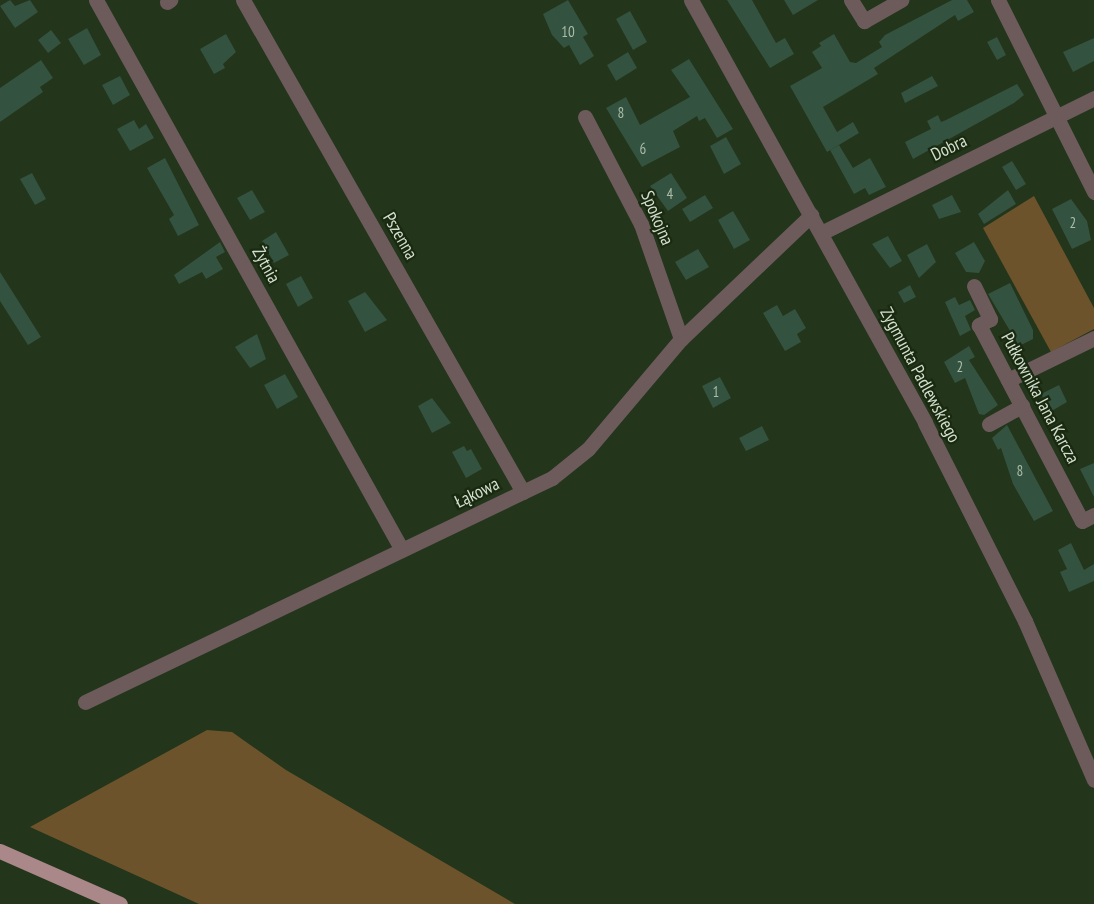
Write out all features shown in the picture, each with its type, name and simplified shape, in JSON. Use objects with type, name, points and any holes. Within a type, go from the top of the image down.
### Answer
[{"type":"main road","points":[[0,851],[120,904]]},
{"type":"street","name":"Żytnia","points":[[96,0],[402,550]]},
{"type":"street","name":"Pszenna","points":[[243,0],[523,492]]},
{"type":"street","name":"Zygmunta Padlewskiego","points":[[691,0],[821,233],[1025,621],[1094,780]]},
{"type":"street","points":[[851,0],[864,21],[901,0]]},
{"type":"street","points":[[998,0],[1094,192]]},
{"type":"street","name":"Dobra","points":[[821,233],[1094,98]]},
{"type":"street","name":"Spokojna","points":[[585,117],[642,224],[681,339]]},
{"type":"street","name":"Łąkowa","points":[[85,702],[552,478],[588,449],[681,339],[811,215]]},
{"type":"street","name":"Pułkownika Jana Karcza","points":[[974,286],[990,319],[979,325],[1022,406],[1088,518]]},
{"type":"street","points":[[1008,380],[1094,338]]},
{"type":"street","points":[[989,424],[1022,406]]},
{"type":"shaded area","points":[[1034,196],[1094,308],[1094,329],[1051,352],[983,228]]},
{"type":"shaded area","points":[[207,730],[232,732],[286,770],[515,904],[199,904],[30,827]]},
{"type":"building","points":[[10,0],[15,6],[30,0],[38,12],[15,28],[0,6]]},
{"type":"building","points":[[568,0],[588,34],[583,37],[594,56],[580,65],[569,45],[564,48],[552,35],[543,14]]},
{"type":"building","points":[[727,0],[752,0],[776,43],[785,38],[794,54],[770,68]]},
{"type":"building","points":[[784,0],[818,0],[793,15]]},
{"type":"building","points":[[952,0],[967,0],[974,12],[958,21],[955,15],[874,68],[878,74],[823,107],[837,132],[853,122],[859,133],[827,152],[790,86],[822,68],[812,52],[821,46],[819,43],[834,34],[850,62],[856,63],[882,47],[879,42],[885,35]]},
{"type":"building","points":[[630,11],[647,42],[633,50],[616,19]]},
{"type":"building","points":[[87,28],[101,55],[84,65],[68,39]]},
{"type":"building","points":[[51,30],[61,43],[48,53],[38,40]]},
{"type":"building","points":[[226,34],[236,52],[223,64],[225,68],[214,74],[200,49]]},
{"type":"building","points":[[997,37],[1006,55],[997,60],[987,42]]},
{"type":"building","points":[[1094,38],[1094,61],[1073,72],[1063,52]]},
{"type":"building","points":[[628,52],[637,68],[616,81],[607,65]]},
{"type":"building","points":[[689,59],[733,129],[717,138],[705,118],[699,121],[697,116],[673,131],[680,147],[642,167],[606,108],[626,97],[640,125],[690,97],[671,70]]},
{"type":"building","points":[[41,60],[53,78],[40,87],[43,92],[0,122],[0,88]]},
{"type":"building","points":[[120,76],[130,95],[113,105],[102,85]]},
{"type":"building","points":[[932,76],[938,86],[905,103],[901,93]]},
{"type":"building","points":[[1017,84],[1024,95],[1014,103],[913,159],[905,142],[931,129],[927,121],[938,115],[941,122],[946,120]]},
{"type":"building","points":[[134,120],[139,129],[146,124],[154,138],[130,151],[117,129]]},
{"type":"building","points":[[726,137],[741,164],[724,174],[710,146]]},
{"type":"building","points":[[839,145],[853,168],[870,158],[886,187],[869,195],[865,188],[854,194],[830,150]]},
{"type":"building","points":[[165,158],[199,225],[178,236],[169,219],[174,215],[147,168]]},
{"type":"building","points":[[1012,161],[1026,184],[1016,190],[1002,167]]},
{"type":"building","points":[[32,173],[46,199],[35,205],[20,179]]},
{"type":"building","points":[[671,173],[687,198],[668,211],[650,186]]},
{"type":"building","points":[[252,190],[265,212],[250,220],[237,198]]},
{"type":"building","points":[[1008,190],[1016,204],[984,224],[978,214]]},
{"type":"building","points":[[705,195],[713,208],[690,222],[682,209]]},
{"type":"building","points":[[952,195],[961,212],[939,219],[932,205]]},
{"type":"building","points":[[1071,199],[1087,221],[1091,240],[1072,249],[1052,209]]},
{"type":"building","points":[[733,211],[750,240],[734,249],[718,220]]},
{"type":"building","points":[[276,232],[289,255],[274,263],[262,241]]},
{"type":"building","points":[[888,236],[902,261],[890,268],[872,244]]},
{"type":"building","points":[[220,242],[225,252],[216,257],[223,269],[206,279],[202,272],[179,284],[174,275]]},
{"type":"building","points":[[974,242],[985,261],[979,273],[966,272],[955,253]]},
{"type":"building","points":[[927,244],[936,262],[919,278],[907,255]]},
{"type":"building","points":[[698,249],[709,267],[686,280],[675,262]]},
{"type":"building","points":[[0,272],[41,337],[28,345],[0,301]]},
{"type":"building","points":[[301,276],[313,298],[298,307],[286,284]]},
{"type":"building","points":[[1010,283],[1033,330],[1033,339],[1019,346],[988,294]]},
{"type":"building","points":[[910,285],[916,297],[904,303],[898,292]]},
{"type":"building","points":[[365,292],[387,320],[365,332],[348,301]]},
{"type":"building","points":[[955,297],[959,305],[970,300],[975,310],[965,316],[971,330],[960,336],[945,302]]},
{"type":"building","points":[[777,305],[783,316],[795,309],[806,328],[797,334],[801,342],[785,351],[763,313]]},
{"type":"building","points":[[257,334],[266,359],[250,368],[235,347]]},
{"type":"building","points":[[969,346],[975,357],[969,360],[998,405],[984,415],[979,414],[965,378],[955,383],[944,362]]},
{"type":"building","points":[[285,374],[298,397],[277,409],[264,385]]},
{"type":"building","points":[[720,377],[731,398],[713,408],[702,386]]},
{"type":"building","points":[[1059,385],[1067,402],[1050,412],[1041,394]]},
{"type":"building","points":[[432,398],[451,423],[432,433],[418,406]]},
{"type":"building","points":[[1007,425],[1053,511],[1034,521],[1013,484],[1001,448],[998,450],[992,438]]},
{"type":"building","points":[[762,426],[769,440],[746,451],[739,438]]},
{"type":"building","points":[[464,446],[467,451],[471,449],[482,469],[466,478],[452,452]]},
{"type":"building","points":[[1094,463],[1094,497],[1080,469]]},
{"type":"building","points":[[1071,543],[1084,570],[1094,564],[1094,581],[1069,592],[1060,572],[1067,569],[1058,550]]}]
